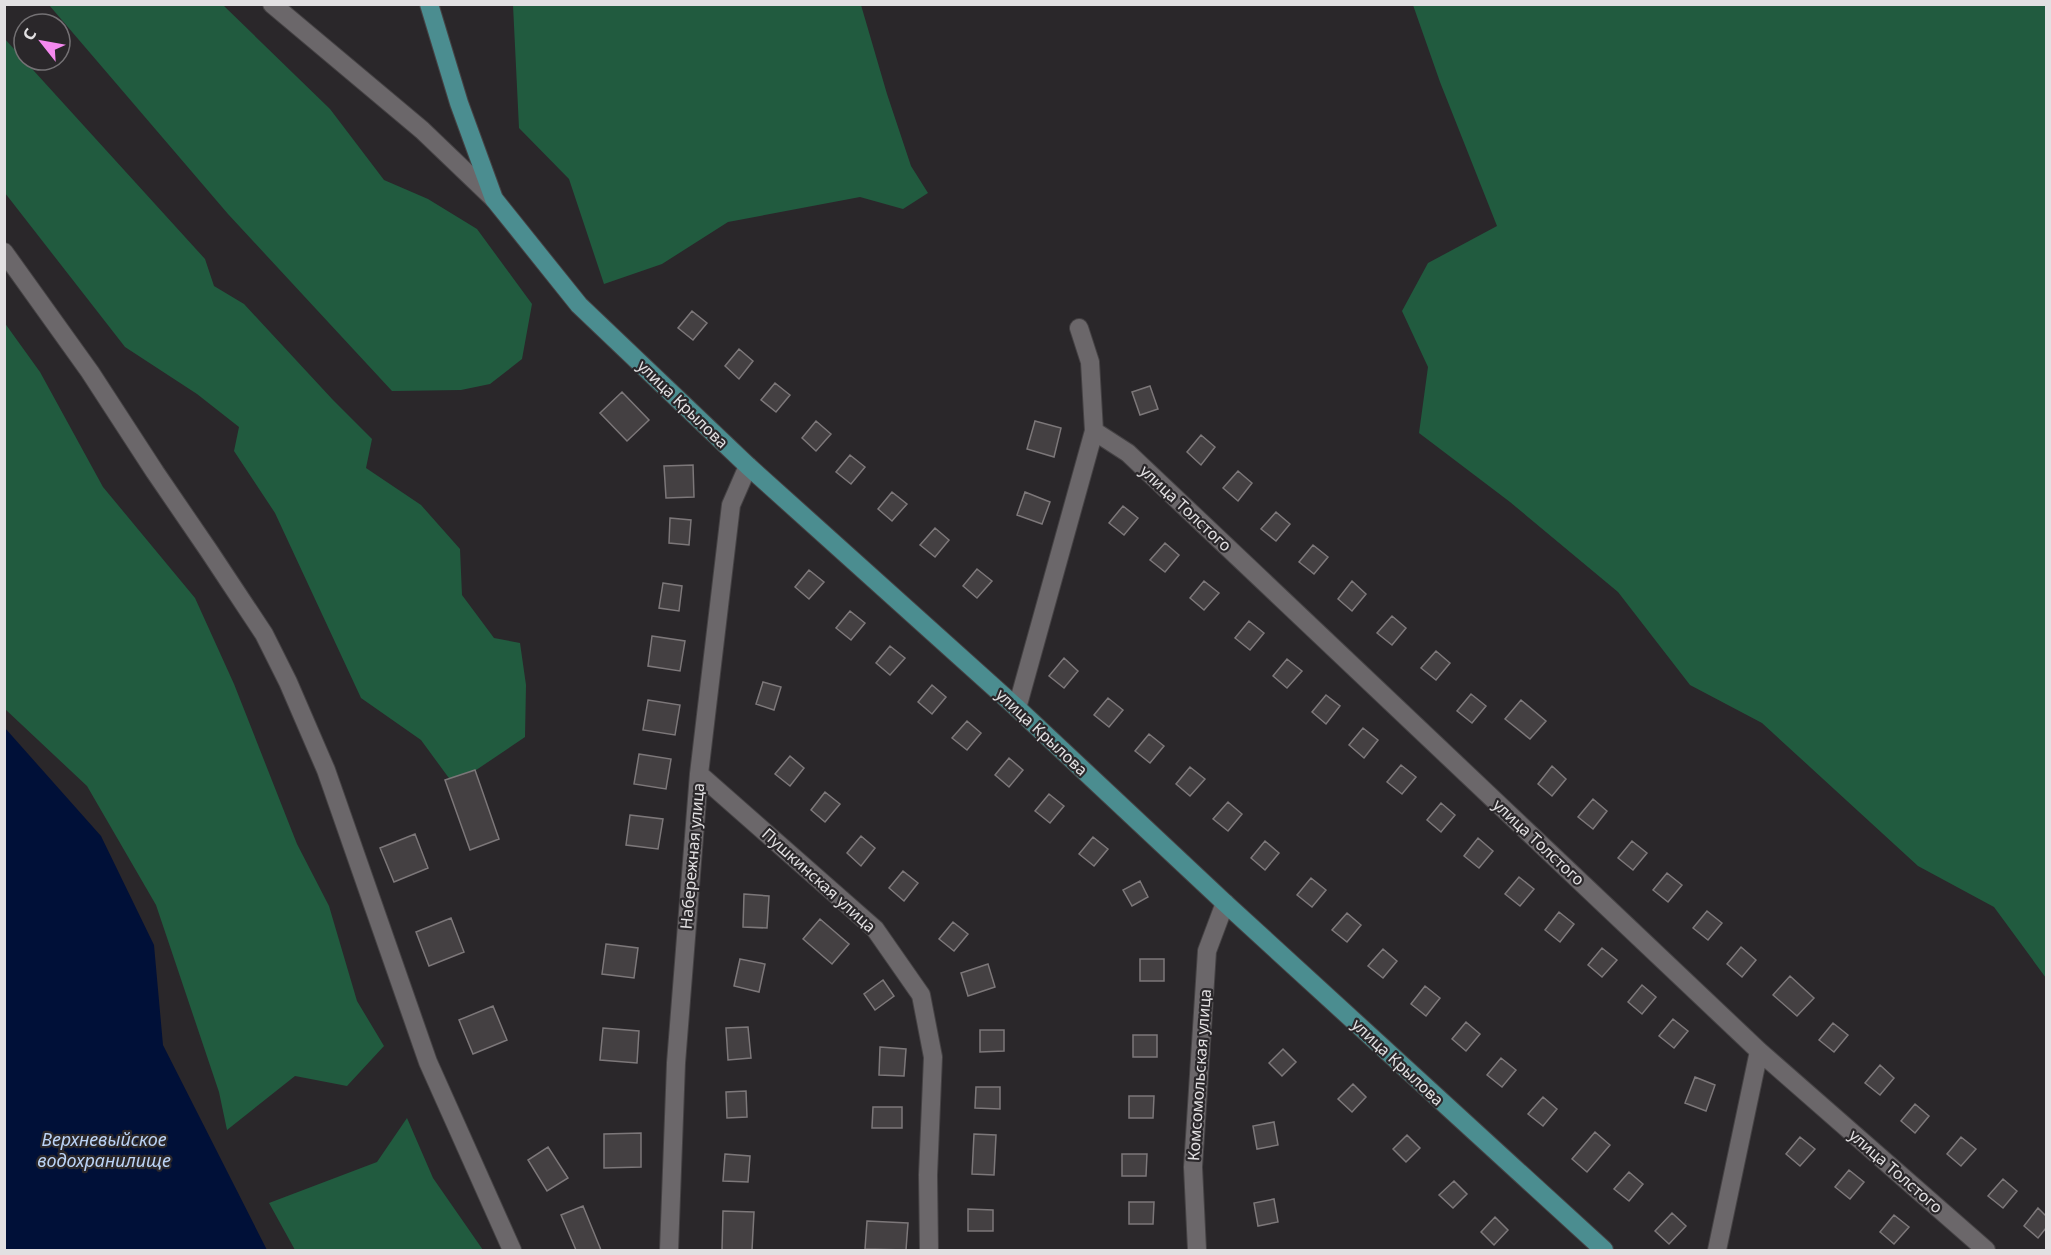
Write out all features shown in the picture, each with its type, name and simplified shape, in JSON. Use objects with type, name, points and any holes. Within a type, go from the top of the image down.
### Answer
[{"type":"main road","name":"улица Крылова","points":[[429,4],[459,103],[494,199],[579,305],[748,466],[1017,708],[1225,903],[1604,1251]]},
{"type":"street","points":[[272,4],[422,129],[494,199]]},
{"type":"street","points":[[4,252],[90,372],[264,634],[288,682],[326,770],[428,1062],[512,1251]]},
{"type":"street","points":[[1017,708],[1094,432],[1090,362],[1079,328]]},
{"type":"street","name":"улица Толстого","points":[[1094,432],[1128,453],[1759,1051],[1986,1251]]},
{"type":"street","name":"Набережная улица","points":[[669,1251],[676,1063],[699,774],[731,505],[748,466]]},
{"type":"street","name":"Пушкинская улица","points":[[699,774],[875,930],[921,995],[933,1057],[928,1175],[929,1251]]},
{"type":"street","name":"Комсомольская улица","points":[[1197,1251],[1193,1167],[1207,951],[1225,903]]},
{"type":"street","points":[[1717,1251],[1759,1051]]},
{"type":"green space","points":[[49,5],[223,5],[330,109],[384,180],[428,199],[477,229],[532,304],[522,359],[490,384],[461,390],[392,391],[228,214],[72,32],[72,12],[55,12]]},
{"type":"green space","points":[[513,5],[861,5],[911,166],[928,193],[903,209],[860,197],[728,222],[662,264],[604,284],[569,179],[519,128]]},
{"type":"green space","points":[[1413,5],[2046,5],[2046,978],[1994,907],[1918,866],[1762,723],[1690,685],[1618,592],[1510,502],[1419,433],[1428,367],[1402,311],[1428,263],[1497,226],[1440,82]]},
{"type":"green space","points":[[4,38],[12,47],[12,72],[35,72],[205,259],[214,286],[244,304],[372,439],[366,468],[421,505],[460,549],[462,595],[494,638],[520,643],[526,685],[525,737],[454,785],[421,740],[361,698],[275,513],[234,451],[239,427],[197,394],[125,347],[5,193]]},
{"type":"green space","points":[[4,322],[40,372],[103,487],[195,598],[234,684],[297,844],[329,906],[357,1001],[384,1046],[347,1086],[295,1076],[227,1130],[219,1092],[156,905],[87,786],[5,709]]},
{"type":"green space","points":[[407,1118],[433,1178],[483,1250],[295,1250],[269,1203],[377,1162]]},
{"type":"water","name":"Верхневыйское водохранилище","points":[[5,728],[101,836],[154,945],[163,1045],[267,1250],[5,1250]]},
{"type":"building","points":[[692,311],[707,323],[693,340],[678,328]]},
{"type":"building","points":[[739,349],[753,361],[739,379],[725,366]]},
{"type":"building","points":[[775,383],[790,395],[776,412],[761,400]]},
{"type":"building","points":[[1150,386],[1158,409],[1140,415],[1132,392]]},
{"type":"building","points":[[622,392],[649,420],[627,441],[600,413]]},
{"type":"building","points":[[816,421],[831,434],[816,451],[802,438]]},
{"type":"building","points":[[1035,421],[1061,428],[1054,457],[1027,449]]},
{"type":"building","points":[[1201,435],[1215,447],[1201,465],[1187,452]]},
{"type":"building","points":[[850,455],[865,467],[851,484],[836,472]]},
{"type":"building","points":[[693,465],[694,497],[666,498],[664,466]]},
{"type":"building","points":[[1238,471],[1252,483],[1238,501],[1223,488]]},
{"type":"building","points":[[892,492],[907,504],[892,521],[878,509]]},
{"type":"building","points":[[1025,492],[1050,502],[1042,524],[1017,515]]},
{"type":"building","points":[[1123,506],[1138,518],[1124,535],[1109,523]]},
{"type":"building","points":[[1276,512],[1290,524],[1276,541],[1261,529]]},
{"type":"building","points":[[670,518],[691,520],[689,545],[669,543]]},
{"type":"building","points":[[935,528],[949,540],[935,557],[920,545]]},
{"type":"building","points":[[1165,543],[1179,555],[1165,572],[1150,560]]},
{"type":"building","points":[[1313,545],[1328,557],[1314,574],[1299,562]]},
{"type":"building","points":[[977,569],[992,581],[977,598],[963,586]]},
{"type":"building","points":[[809,570],[824,582],[809,599],[795,587]]},
{"type":"building","points":[[1204,581],[1219,593],[1204,610],[1190,598]]},
{"type":"building","points":[[1352,581],[1366,594],[1352,611],[1338,599]]},
{"type":"building","points":[[663,583],[682,586],[679,611],[659,608]]},
{"type":"building","points":[[850,611],[865,623],[851,640],[836,628]]},
{"type":"building","points":[[1392,616],[1406,628],[1392,645],[1377,633]]},
{"type":"building","points":[[1249,621],[1264,633],[1250,650],[1235,638]]},
{"type":"building","points":[[652,636],[685,641],[680,671],[648,666]]},
{"type":"building","points":[[890,646],[905,658],[890,675],[876,663]]},
{"type":"building","points":[[1436,651],[1450,663],[1436,680],[1421,668]]},
{"type":"building","points":[[1064,658],[1078,671],[1064,688],[1049,676]]},
{"type":"building","points":[[1287,659],[1302,671],[1287,688],[1273,676]]},
{"type":"building","points":[[763,682],[781,687],[774,710],[756,704]]},
{"type":"building","points":[[932,685],[946,697],[932,714],[918,702]]},
{"type":"building","points":[[1471,694],[1486,706],[1472,723],[1457,711]]},
{"type":"building","points":[[1326,695],[1340,706],[1326,724],[1312,712]]},
{"type":"building","points":[[1108,698],[1123,710],[1109,727],[1094,715]]},
{"type":"building","points":[[648,700],[680,705],[675,735],[643,730]]},
{"type":"building","points":[[1521,700],[1546,721],[1530,739],[1505,719]]},
{"type":"building","points":[[967,721],[981,733],[967,750],[952,738]]},
{"type":"building","points":[[1363,728],[1378,740],[1364,758],[1349,745]]},
{"type":"building","points":[[1149,734],[1164,746],[1150,763],[1135,751]]},
{"type":"building","points":[[639,754],[671,759],[666,789],[634,784]]},
{"type":"building","points":[[790,756],[804,768],[790,786],[775,774]]},
{"type":"building","points":[[1009,758],[1023,770],[1009,787],[995,775]]},
{"type":"building","points":[[1401,765],[1416,777],[1402,794],[1387,782]]},
{"type":"building","points":[[1552,766],[1566,779],[1552,796],[1538,784]]},
{"type":"building","points":[[1190,767],[1205,779],[1190,796],[1176,784]]},
{"type":"building","points":[[475,770],[499,839],[470,850],[445,780]]},
{"type":"building","points":[[825,792],[840,804],[825,822],[811,810]]},
{"type":"building","points":[[1049,794],[1064,806],[1050,823],[1035,811]]},
{"type":"building","points":[[1593,799],[1607,811],[1593,829],[1578,817]]},
{"type":"building","points":[[1228,802],[1242,814],[1228,831],[1213,819]]},
{"type":"building","points":[[1441,803],[1455,815],[1441,832],[1427,820]]},
{"type":"building","points":[[630,815],[663,819],[658,849],[626,845]]},
{"type":"building","points":[[415,834],[428,868],[394,882],[380,848]]},
{"type":"building","points":[[861,836],[875,848],[861,866],[847,853]]},
{"type":"building","points":[[1093,837],[1108,849],[1094,866],[1079,854]]},
{"type":"building","points":[[1478,838],[1493,851],[1479,868],[1464,856]]},
{"type":"building","points":[[1265,841],[1279,853],[1265,870],[1251,858]]},
{"type":"building","points":[[1632,841],[1647,853],[1633,870],[1618,858]]},
{"type":"building","points":[[903,871],[918,883],[904,901],[889,888]]},
{"type":"building","points":[[1667,873],[1682,885],[1668,902],[1653,890]]},
{"type":"building","points":[[1519,877],[1534,889],[1520,906],[1505,894]]},
{"type":"building","points":[[1311,878],[1326,890],[1312,907],[1297,895]]},
{"type":"building","points":[[1140,881],[1148,897],[1132,906],[1123,890]]},
{"type":"building","points":[[744,894],[769,896],[767,928],[743,927]]},
{"type":"building","points":[[1707,911],[1722,923],[1708,940],[1693,928]]},
{"type":"building","points":[[1559,912],[1574,924],[1560,942],[1545,930]]},
{"type":"building","points":[[1347,913],[1361,925],[1347,942],[1332,930]]},
{"type":"building","points":[[451,918],[464,952],[429,966],[416,932]]},
{"type":"building","points":[[820,919],[849,944],[832,964],[803,939]]},
{"type":"building","points":[[953,922],[968,934],[954,951],[939,939]]},
{"type":"building","points":[[606,944],[638,948],[634,978],[602,974]]},
{"type":"building","points":[[1741,947],[1756,960],[1742,977],[1727,964]]},
{"type":"building","points":[[1602,948],[1617,960],[1602,977],[1588,965]]},
{"type":"building","points":[[1383,949],[1397,961],[1383,978],[1368,966]]},
{"type":"building","points":[[740,959],[765,964],[759,992],[734,986]]},
{"type":"building","points":[[1140,959],[1164,959],[1164,981],[1140,981]]},
{"type":"building","points":[[988,964],[995,987],[968,996],[961,973]]},
{"type":"building","points":[[1790,976],[1814,998],[1797,1016],[1773,995]]},
{"type":"building","points":[[883,980],[894,996],[875,1010],[864,994]]},
{"type":"building","points":[[1642,985],[1656,997],[1642,1014],[1628,1002]]},
{"type":"building","points":[[1425,986],[1440,998],[1426,1016],[1411,1004]]},
{"type":"building","points":[[493,1006],[507,1040],[473,1054],[459,1020]]},
{"type":"building","points":[[1673,1019],[1688,1031],[1674,1048],[1659,1036]]},
{"type":"building","points":[[1466,1022],[1480,1034],[1466,1051],[1452,1039]]},
{"type":"building","points":[[1833,1023],[1848,1035],[1834,1052],[1819,1040]]},
{"type":"building","points":[[748,1027],[751,1058],[728,1060],[726,1028]]},
{"type":"building","points":[[603,1028],[639,1031],[637,1063],[600,1060]]},
{"type":"building","points":[[980,1030],[1004,1030],[1004,1051],[980,1052]]},
{"type":"building","points":[[1133,1035],[1157,1035],[1157,1057],[1133,1057]]},
{"type":"building","points":[[880,1047],[906,1049],[904,1076],[879,1075]]},
{"type":"building","points":[[1283,1049],[1296,1062],[1282,1076],[1269,1063]]},
{"type":"building","points":[[1501,1058],[1516,1070],[1502,1087],[1487,1075]]},
{"type":"building","points":[[1880,1065],[1894,1078],[1880,1095],[1865,1083]]},
{"type":"building","points":[[1695,1077],[1715,1085],[1706,1111],[1685,1103]]},
{"type":"building","points":[[1353,1084],[1366,1097],[1352,1112],[1338,1099]]},
{"type":"building","points":[[976,1087],[1000,1087],[1000,1109],[975,1108]]},
{"type":"building","points":[[746,1091],[747,1117],[727,1118],[726,1092]]},
{"type":"building","points":[[1129,1096],[1154,1096],[1153,1118],[1129,1118]]},
{"type":"building","points":[[1543,1097],[1557,1109],[1543,1126],[1528,1114]]},
{"type":"building","points":[[1915,1104],[1929,1116],[1915,1133],[1901,1121]]},
{"type":"building","points":[[873,1107],[902,1107],[902,1128],[872,1128]]},
{"type":"building","points":[[1274,1122],[1278,1145],[1257,1149],[1253,1126]]},
{"type":"building","points":[[1595,1132],[1610,1145],[1587,1172],[1572,1159]]},
{"type":"building","points":[[641,1133],[641,1167],[604,1168],[604,1134]]},
{"type":"building","points":[[974,1134],[996,1135],[994,1175],[972,1174]]},
{"type":"building","points":[[1407,1135],[1420,1148],[1406,1162],[1393,1149]]},
{"type":"building","points":[[1800,1137],[1815,1149],[1800,1166],[1786,1154]]},
{"type":"building","points":[[1961,1137],[1976,1149],[1961,1166],[1947,1154]]},
{"type":"building","points":[[548,1147],[568,1178],[547,1191],[528,1160]]},
{"type":"building","points":[[725,1154],[750,1156],[748,1182],[723,1181]]},
{"type":"building","points":[[1122,1154],[1147,1154],[1146,1176],[1122,1176]]},
{"type":"building","points":[[1849,1170],[1864,1182],[1850,1199],[1835,1187]]},
{"type":"building","points":[[1629,1172],[1643,1184],[1629,1201],[1614,1189]]},
{"type":"building","points":[[2003,1179],[2017,1191],[2003,1208],[1988,1196]]},
{"type":"building","points":[[1454,1181],[1467,1194],[1453,1208],[1439,1195]]},
{"type":"building","points":[[1274,1199],[1278,1222],[1258,1226],[1254,1203]]},
{"type":"building","points":[[1129,1202],[1154,1202],[1153,1224],[1129,1224]]},
{"type":"building","points":[[583,1206],[601,1250],[576,1250],[561,1215]]},
{"type":"building","points":[[2038,1208],[2046,1216],[2046,1228],[2038,1238],[2024,1226]]},
{"type":"building","points":[[968,1209],[993,1210],[993,1231],[968,1231]]},
{"type":"building","points":[[723,1211],[754,1212],[752,1250],[722,1250]]},
{"type":"building","points":[[1672,1213],[1686,1226],[1669,1244],[1655,1231]]},
{"type":"building","points":[[1894,1215],[1909,1227],[1894,1244],[1880,1232]]},
{"type":"building","points":[[1495,1217],[1508,1230],[1494,1245],[1481,1232]]},
{"type":"building","points":[[867,1221],[908,1223],[906,1250],[865,1249]]}]
